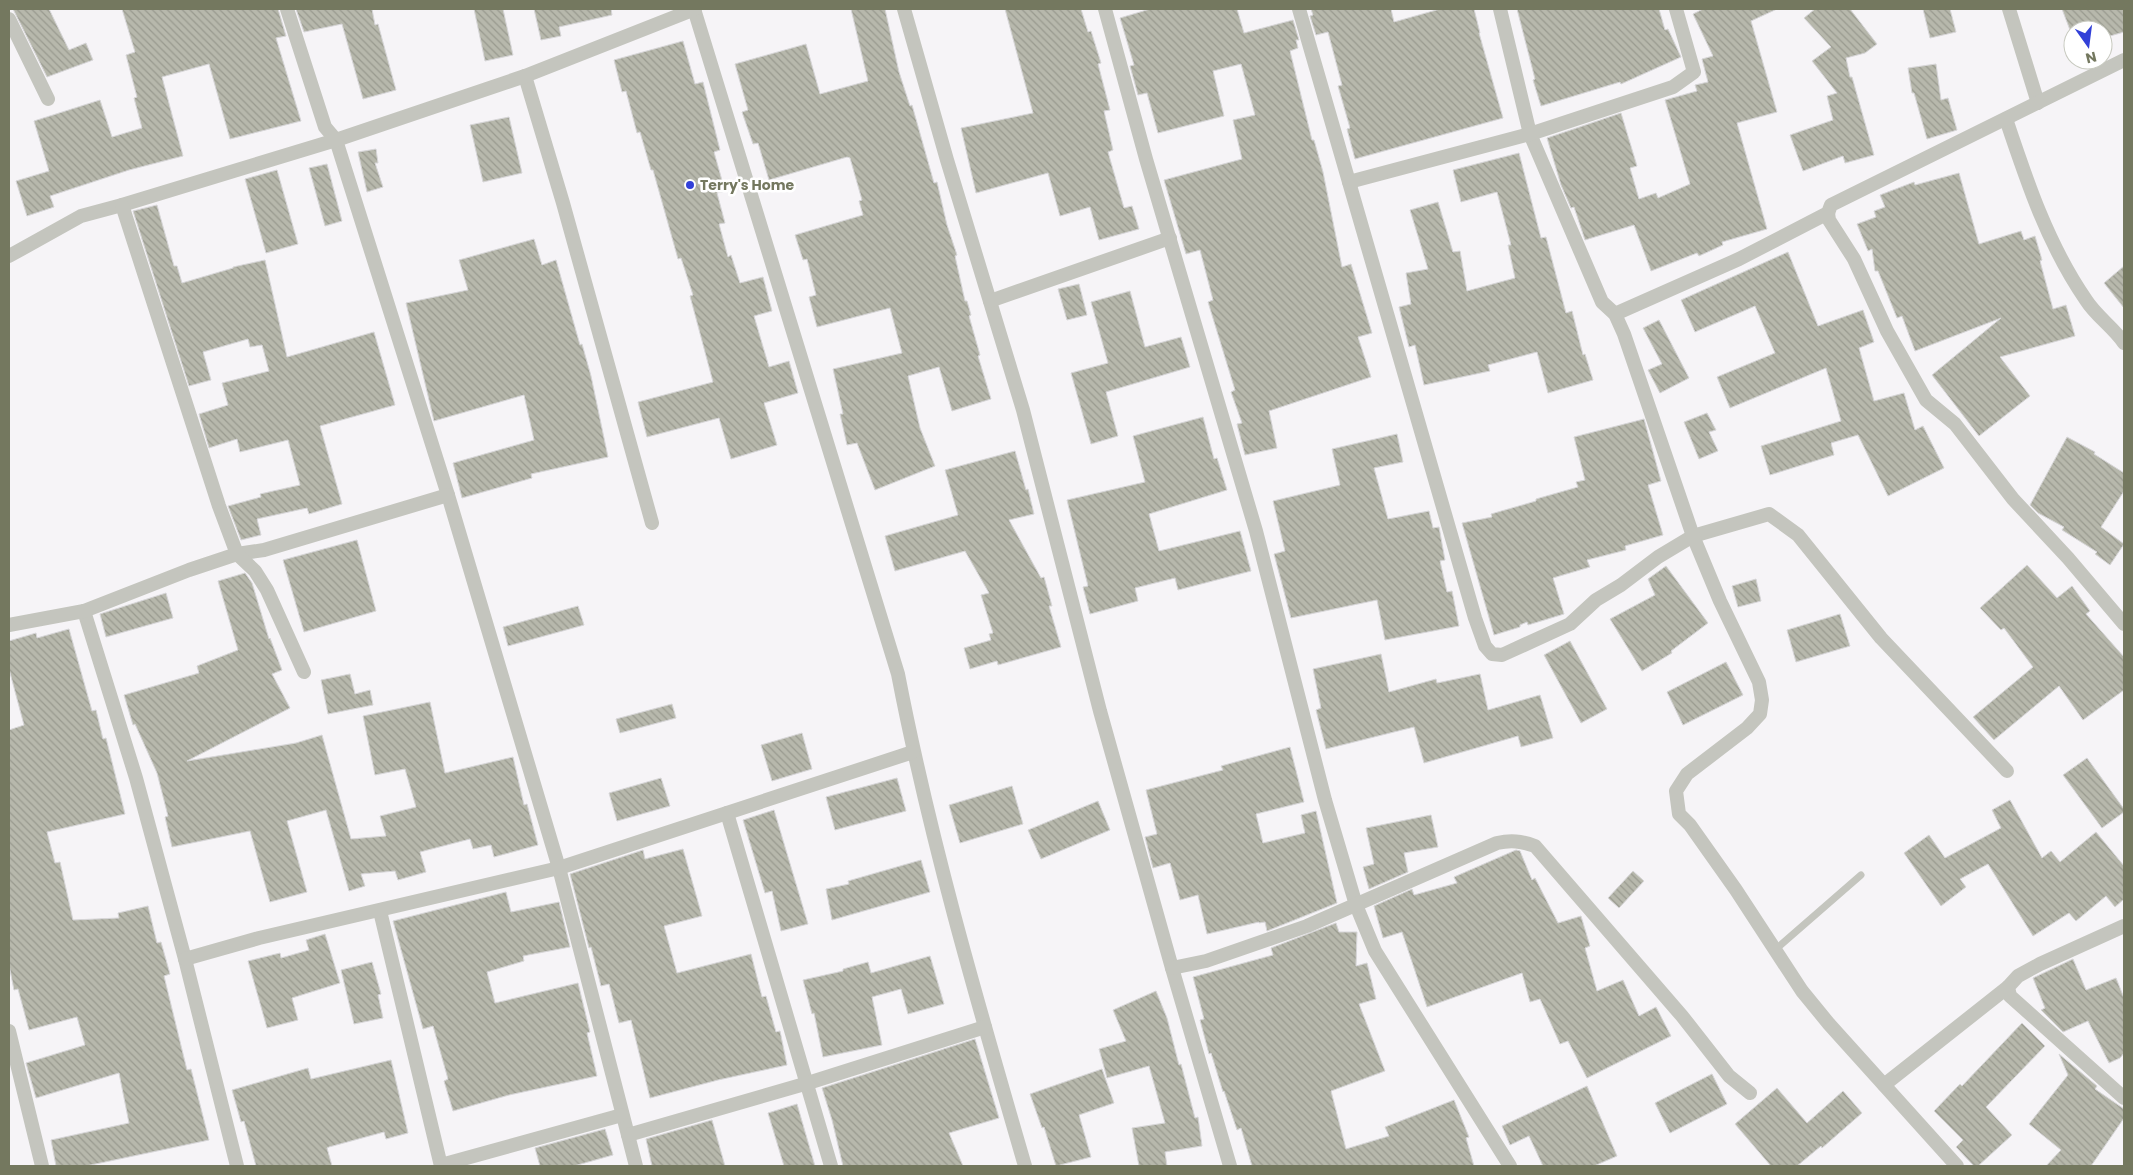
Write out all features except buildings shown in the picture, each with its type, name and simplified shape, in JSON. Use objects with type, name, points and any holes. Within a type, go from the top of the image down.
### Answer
[{"type":"street","points":[[287,9],[325,128],[336,140],[448,495],[559,868],[636,1166]]},
{"type":"street","points":[[9,256],[81,216],[336,140],[525,76],[694,9],[898,674],[913,752],[985,1027],[1025,1166]]},
{"type":"street","points":[[904,9],[947,160],[1023,410],[1100,711],[1230,1166]]},
{"type":"street","points":[[1105,9],[1256,531],[1324,800],[1356,905],[1375,950],[1510,1166]]},
{"type":"street","points":[[1299,9],[1475,618],[1485,646],[1492,654],[1502,655],[1570,624],[1596,600],[1621,585],[1658,557],[1693,536],[1769,514],[1798,535],[1881,638],[2007,771]]},
{"type":"street","points":[[1500,9],[1530,134],[1602,302],[1615,314],[1624,334],[1693,536],[1720,601],[1759,682],[1762,700],[1760,714],[1747,728],[1686,774],[1676,791],[1679,814],[1690,825],[1776,949],[1802,991],[1956,1166]]},
{"type":"street","points":[[1349,182],[1530,134],[1673,87],[1694,72],[1676,9]]},
{"type":"street","points":[[2009,9],[2038,103]]},
{"type":"street","points":[[9,19],[48,99]]},
{"type":"street","points":[[2124,60],[1831,205],[1828,213],[1829,220],[1854,259],[1886,331],[1926,400],[1955,424],[2013,499],[2068,558],[2124,624]]},
{"type":"street","points":[[525,76],[563,203],[652,524]]},
{"type":"street","points":[[2006,119],[2029,189],[2056,252],[2087,302],[2115,330],[2124,343]]},
{"type":"street","points":[[122,205],[219,506],[237,554],[254,571],[268,590],[304,672]]},
{"type":"street","points":[[1615,314],[1739,259],[1828,213]]},
{"type":"street","points":[[990,301],[1170,238]]},
{"type":"street","points":[[9,625],[84,611],[196,567],[237,554],[264,550],[448,495]]},
{"type":"street","points":[[84,611],[136,778],[185,959],[237,1166]]},
{"type":"street","points":[[185,959],[259,938],[559,868],[913,752]]},
{"type":"street","points":[[727,813],[831,1166]]},
{"type":"street","points":[[1172,968],[1206,961],[1306,926],[1497,842],[1523,841],[1535,846],[1682,1016],[1729,1076],[1750,1093]]},
{"type":"street","points":[[380,911],[441,1166],[622,1114]]},
{"type":"street","points":[[1884,1086],[2008,987],[2018,976],[2124,926]]},
{"type":"street","points":[[2008,987],[2010,996],[2124,1098]]},
{"type":"street","points":[[628,1136],[808,1083],[985,1027]]},
{"type":"street","points":[[9,1031],[12,1056],[42,1166]]},
{"type":"lane","points":[[1776,949],[1861,875]]},
{"type":"place","name":"Terry's Home","points":[[690,185]]}]
